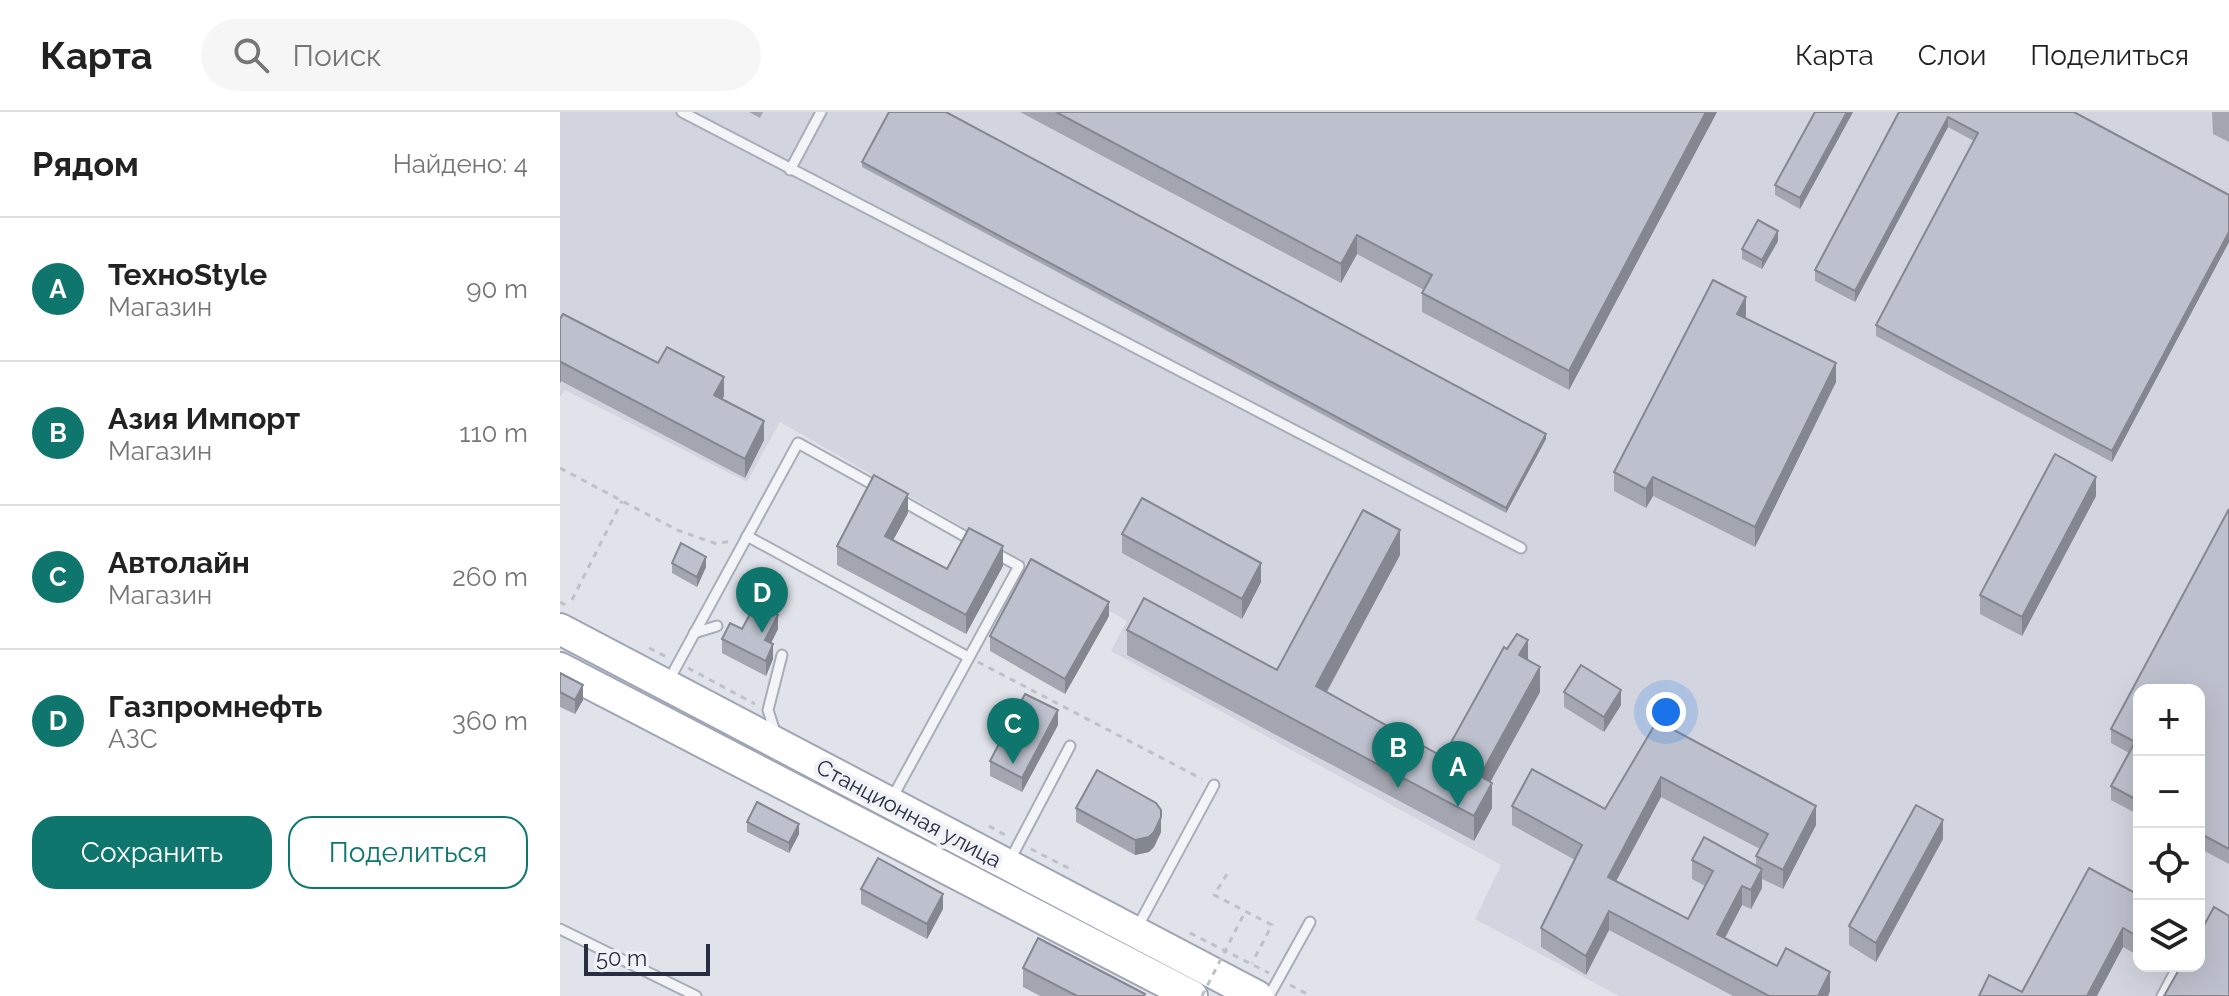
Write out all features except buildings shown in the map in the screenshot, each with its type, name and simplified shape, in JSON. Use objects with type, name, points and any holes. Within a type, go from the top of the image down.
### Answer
[{"type":"main road","name":"Станционная улица","points":[[560,629],[1257,996]]},
{"type":"main road","name":"Станционная улица","points":[[560,668],[1192,996]]},
{"type":"lane","points":[[682,112],[1521,548]]},
{"type":"lane","points":[[790,170],[821,112]]},
{"type":"lane","points":[[666,685],[798,443],[1019,566],[890,803]]},
{"type":"lane","points":[[747,536],[968,657]]},
{"type":"lane","points":[[694,633],[717,626]]},
{"type":"lane","points":[[780,746],[768,710],[782,655]]},
{"type":"lane","points":[[1008,865],[1070,746]]},
{"type":"lane","points":[[1135,933],[1214,785]]},
{"type":"lane","points":[[1269,996],[1310,922]]},
{"type":"lane","points":[[560,929],[696,996]]},
{"type":"lane","points":[[2162,996],[2175,972]]},
{"type":"path","points":[[560,468],[677,530],[717,544],[747,536]]},
{"type":"path","points":[[572,600],[622,501]]},
{"type":"path","points":[[968,657],[1214,785]]},
{"type":"path","points":[[1227,874],[1214,895],[1272,925],[1251,964]]},
{"type":"path","points":[[1202,996],[1245,912]]},
{"type":"shaded area","points":[[560,112],[2229,112],[2229,996],[1619,996],[1475,919],[1501,865],[1111,651],[1127,621],[780,422],[747,482],[565,390],[560,397]]},
{"type":"place","name":"Газпромнефть","points":[[762,633]]},
{"type":"place","name":"Автолайн","points":[[1013,764]]},
{"type":"place","name":"Азия Импорт","points":[[1398,788]]},
{"type":"place","name":"ТехноStyle","points":[[1458,807]]}]
